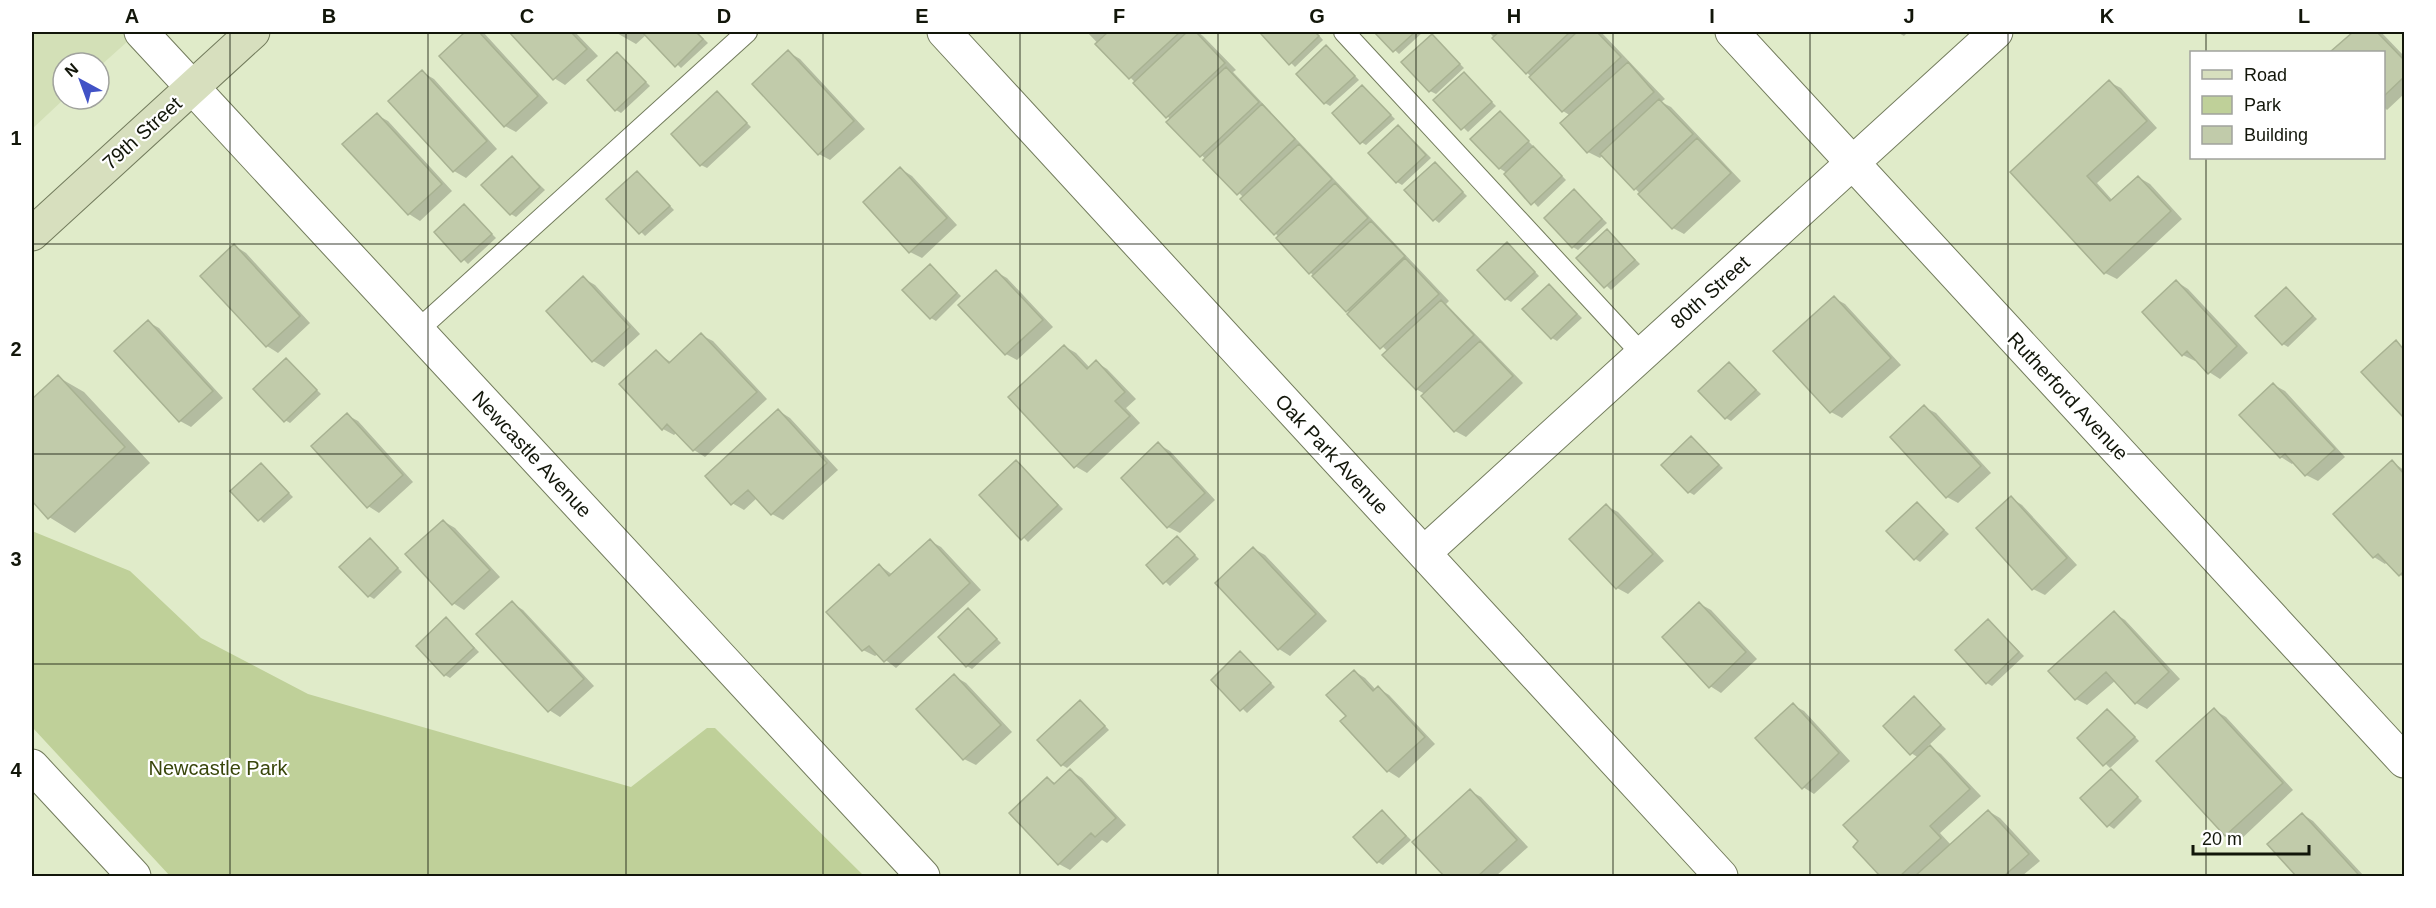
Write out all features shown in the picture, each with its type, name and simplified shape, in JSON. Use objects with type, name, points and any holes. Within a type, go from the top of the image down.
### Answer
[{"type":"main road","name":"79th Street","points":[[32,234],[253,32]]},
{"type":"street","name":"Newcastle Avenue","points":[[141,32],[923,876]]},
{"type":"street","name":"Oak Park Avenue","points":[[944,32],[1721,876]]},
{"type":"street","name":"Rutherford Avenue","points":[[1732,32],[2404,761]]},
{"type":"street","name":"80th Street","points":[[1424,553],[1996,32]]},
{"type":"street","points":[[32,766],[134,876]]},
{"type":"lane","points":[[418,330],[747,32]]},
{"type":"lane","points":[[1344,32],[1642,354]]},
{"type":"shaded area","points":[[32,32],[138,32],[111,56],[111,51],[51,51],[51,111],[32,129]]},
{"type":"green space","name":"Newcastle Park","points":[[32,531],[130,571],[201,638],[308,694],[631,787],[707,728],[715,728],[864,876],[170,876],[32,727]]},
{"type":"building","points":[[465,32],[479,32],[538,96],[504,127],[439,56]]},
{"type":"building","points":[[509,32],[571,32],[587,49],[553,80]]},
{"type":"building","points":[[644,32],[696,32],[703,39],[675,67]]},
{"type":"building","points":[[1108,32],[1180,32],[1129,79],[1095,44]]},
{"type":"building","points":[[1187,32],[1196,32],[1225,63],[1166,118],[1133,83]]},
{"type":"building","points":[[1264,32],[1315,32],[1319,36],[1289,65],[1261,34]]},
{"type":"building","points":[[1374,32],[1415,32],[1393,52]]},
{"type":"building","points":[[1499,32],[1570,32],[1526,74],[1492,38]]},
{"type":"building","points":[[1577,32],[1597,32],[1621,57],[1562,112],[1529,77]]},
{"type":"building","points":[[2353,32],[2377,32],[2404,60],[2404,77],[2385,95],[2385,51],[2331,51]]},
{"type":"building","points":[[1432,34],[1460,64],[1429,92],[1401,62]]},
{"type":"building","points":[[1326,45],[1355,76],[1324,104],[1296,74]]},
{"type":"building","points":[[788,50],[854,121],[818,155],[752,84]]},
{"type":"building","points":[[617,52],[646,82],[615,111],[587,80]]},
{"type":"building","points":[[1628,62],[1654,92],[1587,153],[1560,123]]},
{"type":"building","points":[[1226,67],[1259,102],[1200,157],[1166,122]]},
{"type":"building","points":[[422,70],[487,141],[453,172],[388,101]]},
{"type":"building","points":[[1464,72],[1492,102],[1461,130],[1433,100]]},
{"type":"building","points":[[2109,80],[2147,121],[2087,176],[2110,201],[2138,176],[2171,211],[2104,274],[2010,172]]},
{"type":"building","points":[[1362,85],[1391,115],[1360,144],[1332,113]]},
{"type":"building","points":[[717,91],[747,123],[700,166],[671,134]]},
{"type":"building","points":[[1659,99],[1693,134],[1634,190],[1600,154]]},
{"type":"building","points":[[1262,104],[1295,139],[1237,195],[1203,160]]},
{"type":"building","points":[[1500,111],[1529,141],[1499,169],[1470,139]]},
{"type":"building","points":[[377,113],[442,184],[408,215],[342,144]]},
{"type":"building","points":[[1398,125],[1426,155],[1396,183],[1368,153]]},
{"type":"building","points":[[1697,138],[1731,173],[1672,229],[1638,194]]},
{"type":"building","points":[[1299,144],[1332,179],[1274,235],[1240,199]]},
{"type":"building","points":[[1533,146],[1562,176],[1531,205],[1504,174]]},
{"type":"building","points":[[512,156],[540,187],[510,215],[481,185]]},
{"type":"building","points":[[1435,162],[1463,192],[1433,221],[1404,190]]},
{"type":"building","points":[[900,167],[947,218],[909,253],[863,202]]},
{"type":"building","points":[[637,171],[670,206],[639,234],[606,199]]},
{"type":"building","points":[[1335,183],[1368,218],[1309,274],[1276,238]]},
{"type":"building","points":[[1574,189],[1602,219],[1572,248],[1544,218]]},
{"type":"building","points":[[464,204],[492,234],[461,262],[434,232]]},
{"type":"building","points":[[1371,221],[1405,256],[1346,312],[1312,276]]},
{"type":"building","points":[[1607,229],[1635,260],[1604,288],[1576,258]]},
{"type":"building","points":[[1507,242],[1535,272],[1505,300],[1477,270]]},
{"type":"building","points":[[234,244],[300,316],[266,347],[200,276]]},
{"type":"building","points":[[1405,258],[1439,294],[1380,349],[1347,314]]},
{"type":"building","points":[[930,264],[957,293],[930,319],[902,290]]},
{"type":"building","points":[[996,270],[1043,320],[1005,355],[958,305]]},
{"type":"building","points":[[583,276],[630,327],[592,362],[546,311]]},
{"type":"building","points":[[2176,280],[2237,346],[2208,374],[2187,351],[2182,356],[2142,312]]},
{"type":"building","points":[[1549,284],[1577,314],[1551,339],[1522,309]]},
{"type":"building","points":[[2286,287],[2313,316],[2282,345],[2255,316]]},
{"type":"building","points":[[1834,296],[1891,358],[1830,413],[1773,351]]},
{"type":"building","points":[[1441,300],[1474,335],[1416,390],[1382,355]]},
{"type":"building","points":[[148,320],[213,391],[179,422],[114,351]]},
{"type":"building","points":[[701,333],[757,392],[693,451],[667,424],[662,430],[619,384],[656,350],[669,363]]},
{"type":"building","points":[[2396,340],[2404,350],[2404,418],[2361,372]]},
{"type":"building","points":[[1480,341],[1513,376],[1454,432],[1421,396]]},
{"type":"building","points":[[1064,345],[1087,369],[1096,360],[1125,392],[1115,401],[1130,416],[1074,468],[1008,397]]},
{"type":"building","points":[[286,358],[317,390],[284,422],[253,389]]},
{"type":"building","points":[[1729,362],[1756,390],[1725,419],[1698,391]]},
{"type":"building","points":[[58,375],[125,447],[48,519],[32,501],[32,399]]},
{"type":"building","points":[[2273,383],[2335,449],[2305,476],[2285,454],[2280,458],[2239,415]]},
{"type":"building","points":[[1924,405],[1981,466],[1946,498],[1890,437]]},
{"type":"building","points":[[778,409],[827,463],[771,515],[748,490],[731,505],[705,476]]},
{"type":"building","points":[[347,413],[403,475],[367,508],[311,446]]},
{"type":"building","points":[[1691,436],[1719,465],[1688,493],[1661,465]]},
{"type":"building","points":[[1158,442],[1205,493],[1167,528],[1121,478]]},
{"type":"building","points":[[1016,460],[1058,505],[1021,540],[979,495]]},
{"type":"building","points":[[2392,460],[2404,474],[2404,571],[2399,576],[2378,554],[2373,558],[2333,514]]},
{"type":"building","points":[[261,463],[289,493],[258,521],[230,491]]},
{"type":"building","points":[[2011,496],[2067,558],[2032,590],[1976,528]]},
{"type":"building","points":[[1917,502],[1944,530],[1914,560],[1886,531]]},
{"type":"building","points":[[1606,504],[1653,554],[1616,589],[1569,539]]},
{"type":"building","points":[[443,520],[490,570],[452,605],[405,554]]},
{"type":"building","points":[[1177,536],[1195,555],[1163,584],[1146,565]]},
{"type":"building","points":[[370,538],[398,568],[368,597],[339,567]]},
{"type":"building","points":[[930,539],[970,583],[884,662],[869,646],[862,651],[826,612],[879,564],[889,576]]},
{"type":"building","points":[[1253,547],[1316,614],[1278,650],[1215,583]]},
{"type":"building","points":[[512,601],[584,679],[548,712],[476,634]]},
{"type":"building","points":[[1699,602],[1746,652],[1709,688],[1662,637]]},
{"type":"building","points":[[968,608],[997,639],[966,667],[938,637]]},
{"type":"building","points":[[2114,611],[2169,672],[2135,704],[2106,672],[2075,700],[2048,671]]},
{"type":"building","points":[[446,617],[474,648],[444,676],[416,646]]},
{"type":"building","points":[[1988,619],[2019,652],[1986,684],[1955,650]]},
{"type":"building","points":[[1240,651],[1271,683],[1240,711],[1211,680]]},
{"type":"building","points":[[1354,670],[1373,691],[1378,686],[1425,737],[1387,772],[1340,721],[1346,716],[1326,695]]},
{"type":"building","points":[[954,674],[1001,725],[963,760],[916,709]]},
{"type":"building","points":[[1914,696],[1941,725],[1910,755],[1883,726]]},
{"type":"building","points":[[1080,700],[1105,726],[1061,766],[1037,740]]},
{"type":"building","points":[[1793,703],[1839,753],[1802,789],[1755,738]]},
{"type":"building","points":[[2214,708],[2283,783],[2225,836],[2156,761]]},
{"type":"building","points":[[2107,709],[2135,737],[2103,766],[2077,738]]},
{"type":"building","points":[[1930,745],[1970,789],[1930,826],[1941,838],[1900,876],[1880,876],[1853,847],[1858,841],[1843,825]]},
{"type":"building","points":[[1070,769],[1116,818],[1095,837],[1091,833],[1058,865],[1009,813],[1047,777],[1054,784]]},
{"type":"building","points":[[2111,769],[2138,797],[2107,827],[2080,798]]},
{"type":"building","points":[[1470,789],[1517,840],[1478,876],[1444,876],[1412,842]]},
{"type":"building","points":[[1382,810],[1406,836],[1377,863],[1353,837]]},
{"type":"building","points":[[1988,810],[2029,854],[2004,876],[1915,876]]},
{"type":"building","points":[[2302,813],[2358,874],[2355,876],[2296,876],[2267,844]]}]
